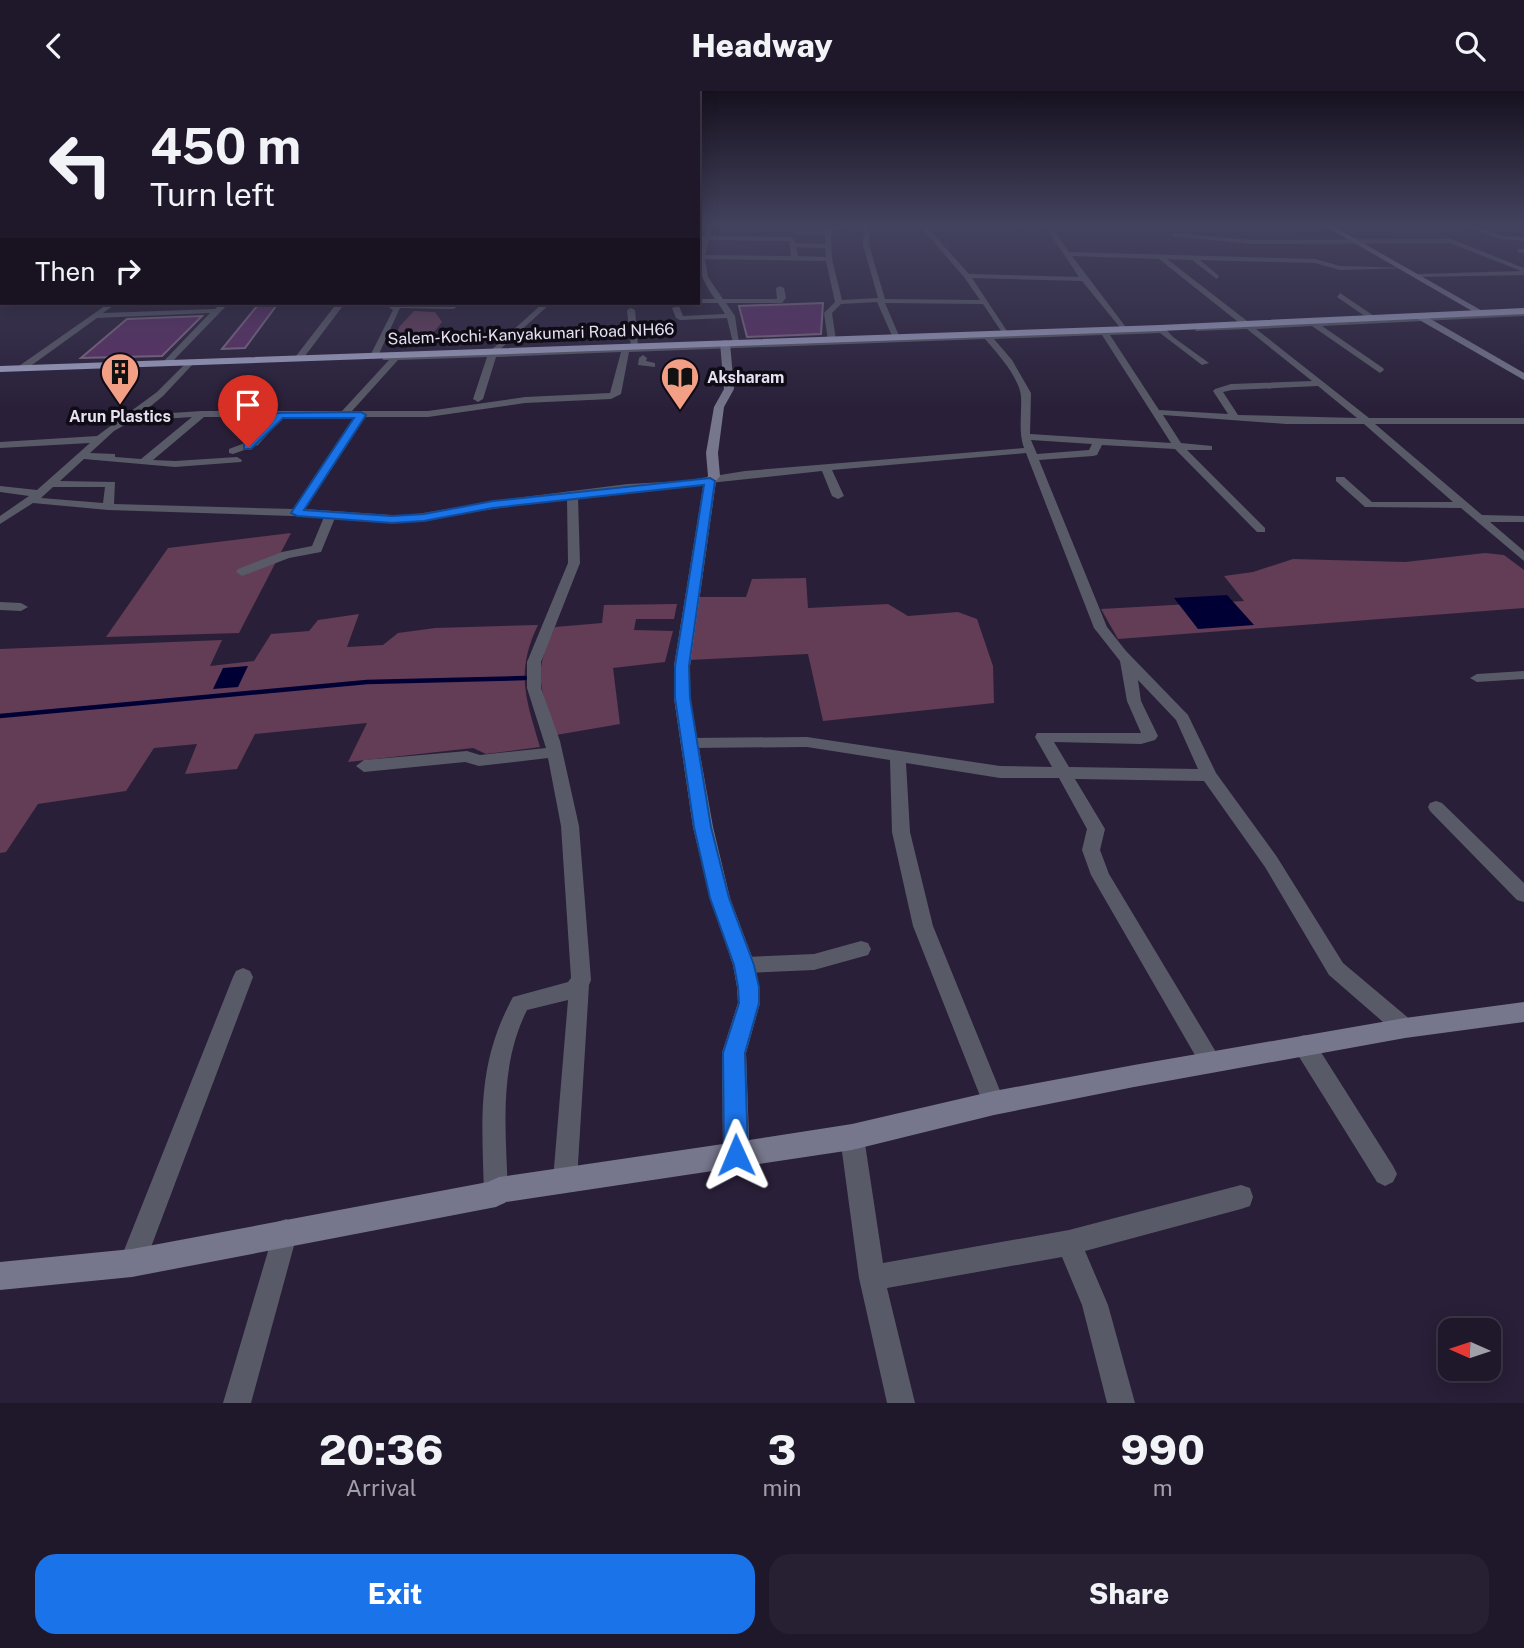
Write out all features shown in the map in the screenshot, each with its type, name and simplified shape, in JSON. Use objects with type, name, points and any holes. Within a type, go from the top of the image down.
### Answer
[{"type":"highway","name":"Salem-Kochi-Kanyakumari Road NH66","points":[[0,371],[255,359],[987,336],[1006,333],[1104,332],[1524,313]]},
{"type":"highway","points":[[0,371],[164,363]]},
{"type":"street","points":[[711,287],[731,316],[729,389],[719,407],[712,453],[713,476],[710,481],[682,666],[682,698],[703,827],[717,887],[744,965],[749,1003],[734,1053],[736,1155]]},
{"type":"street","points":[[836,287],[839,302]]},
{"type":"street","points":[[877,287],[896,337]]},
{"type":"street","points":[[975,287],[1006,333]]},
{"type":"street","points":[[1091,287],[1125,329]]},
{"type":"street","points":[[1199,287],[1367,421],[1460,505],[1479,518],[1524,558]]},
{"type":"street","points":[[1438,287],[1482,313]]},
{"type":"street","points":[[700,301],[779,301],[782,298],[780,288]]},
{"type":"street","points":[[1340,295],[1373,318]]},
{"type":"street","points":[[832,340],[828,313],[839,302],[986,302]]},
{"type":"street","points":[[22,368],[110,305]]},
{"type":"street","points":[[164,363],[223,305]]},
{"type":"street","points":[[299,358],[339,305]]},
{"type":"street","points":[[379,305],[453,307]]},
{"type":"street","points":[[478,399],[493,353],[545,305]]},
{"type":"street","points":[[374,356],[397,309],[394,306]]},
{"type":"street","points":[[676,308],[680,318],[731,316]]},
{"type":"street","points":[[130,418],[202,414],[428,414],[513,401],[614,396],[628,348],[631,310]]},
{"type":"street","points":[[95,316],[216,311]]},
{"type":"street","points":[[1313,323],[1499,314],[1524,326]]},
{"type":"street","points":[[1423,317],[1524,377]]},
{"type":"street","points":[[1313,323],[1380,370]]},
{"type":"street","points":[[729,344],[1161,329],[1170,342],[1193,352],[1205,363]]},
{"type":"street","points":[[1104,332],[1178,446],[1261,530]]},
{"type":"street","points":[[987,336],[1008,360],[1026,393],[1029,448],[1055,506],[1101,628],[1182,718],[1209,775],[1271,862],[1336,969],[1405,1028]]},
{"type":"street","points":[[255,359],[271,362],[493,353]]},
{"type":"street","points":[[344,415],[362,392],[377,382],[395,358]]},
{"type":"street","points":[[643,358],[641,363],[652,365]]},
{"type":"street","points":[[0,521],[35,497],[100,439],[160,394],[190,362]]},
{"type":"street","points":[[1235,418],[1218,391],[1231,387],[1321,383]]},
{"type":"street","points":[[1154,412],[1235,418],[1524,421]]},
{"type":"street","points":[[142,463],[202,414]]},
{"type":"street","points":[[80,456],[111,456],[108,460],[175,464],[235,456],[254,443],[281,415]]},
{"type":"street","points":[[297,513],[361,415]]},
{"type":"street","points":[[0,445],[100,439]]},
{"type":"street","points":[[1029,448],[1093,453],[1099,441]]},
{"type":"street","points":[[0,489],[35,497],[108,507],[406,519],[493,504],[710,481],[745,474],[1099,441],[1208,448]]},
{"type":"street","points":[[826,468],[838,496]]},
{"type":"street","points":[[1340,479],[1369,505],[1460,505]]},
{"type":"street","points":[[50,484],[111,484],[108,507]]},
{"type":"street","points":[[565,1180],[581,980],[570,826],[554,752],[533,677],[534,662],[575,563],[572,495]]},
{"type":"street","points":[[242,572],[286,555],[317,549],[331,515]]},
{"type":"street","points":[[1479,518],[1524,519]]},
{"type":"street","points":[[0,606],[21,607]]},
{"type":"street","points":[[1127,660],[1134,701],[1150,736],[1141,739],[1078,740],[1042,737],[1096,829],[1091,850],[1100,875],[1211,1062]]},
{"type":"street","points":[[1477,678],[1524,675]]},
{"type":"street","points":[[690,743],[807,742],[1000,772],[1209,775]]},
{"type":"street","points":[[364,766],[467,756],[479,761],[554,752]]},
{"type":"street","points":[[898,755],[901,832],[923,926],[994,1103]]},
{"type":"street","points":[[1436,807],[1524,895]]},
{"type":"street","points":[[744,965],[814,962],[861,949]]},
{"type":"street","points":[[132,1263],[243,977]]},
{"type":"street","points":[[496,1194],[495,1071],[506,1025],[520,1003],[579,986]]},
{"type":"street","points":[[0,1276],[132,1263],[286,1231],[496,1194],[499,1190],[852,1137],[994,1103],[1211,1062],[1405,1028],[1524,1012]]},
{"type":"street","points":[[1304,1045],[1385,1174]]},
{"type":"street","points":[[852,1137],[872,1278],[901,1403]]},
{"type":"street","points":[[872,1278],[1069,1243],[1241,1197]]},
{"type":"street","points":[[237,1403],[286,1231]]},
{"type":"street","points":[[1069,1243],[1095,1305],[1121,1403]]},
{"type":"shaded area","points":[[414,311],[435,312],[442,322],[422,339],[409,342],[395,339],[399,327]]},
{"type":"shaded area","points":[[291,533],[239,633],[106,637],[168,548]]},
{"type":"shaded area","points":[[1485,553],[1504,555],[1524,570],[1524,608],[1118,639],[1101,609],[1244,601],[1224,576],[1253,572],[1293,559],[1405,562]]},
{"type":"shaded area","points":[[806,578],[808,608],[888,604],[908,616],[958,612],[977,619],[993,666],[994,703],[823,721],[808,654],[690,660],[699,597],[746,597],[752,579]]},
{"type":"shaded area","points":[[1227,595],[1254,625],[1198,629],[1174,598]]},
{"type":"shaded area","points":[[677,604],[674,619],[636,619],[634,630],[673,631],[665,662],[613,668],[620,724],[556,735],[541,681],[543,657],[555,627],[602,623],[604,605]]},
{"type":"shaded area","points":[[359,614],[347,647],[383,645],[398,633],[435,628],[538,625],[527,658],[525,686],[540,747],[486,754],[473,748],[348,762],[367,723],[255,734],[237,769],[185,774],[197,744],[154,748],[126,791],[38,804],[6,852],[0,853],[0,649],[222,640],[210,666],[254,661],[271,634],[309,631],[318,620]]},
{"type":"shaded area","points":[[248,666],[238,687],[213,689],[223,668]]},
{"type":"building","points":[[823,303],[821,334],[747,337],[739,306]]},
{"type":"building","points":[[257,306],[276,306],[245,348],[222,349]]},
{"type":"building","points":[[202,316],[162,356],[81,358],[127,319]]},
{"type":"waterway","points":[[0,716],[367,682],[525,678]]},
{"type":"place","name":"Arun Plastics","points":[[120,406]]},
{"type":"place","name":"Aksharam","points":[[680,411]]},
{"type":"route","points":[[248,447],[281,415],[361,415],[297,513],[351,517],[392,520],[424,518],[493,504],[628,487],[710,481],[682,666],[682,698],[703,827],[720,898],[744,965],[748,987],[749,1003],[737,1034],[734,1053],[736,1155]]}]
